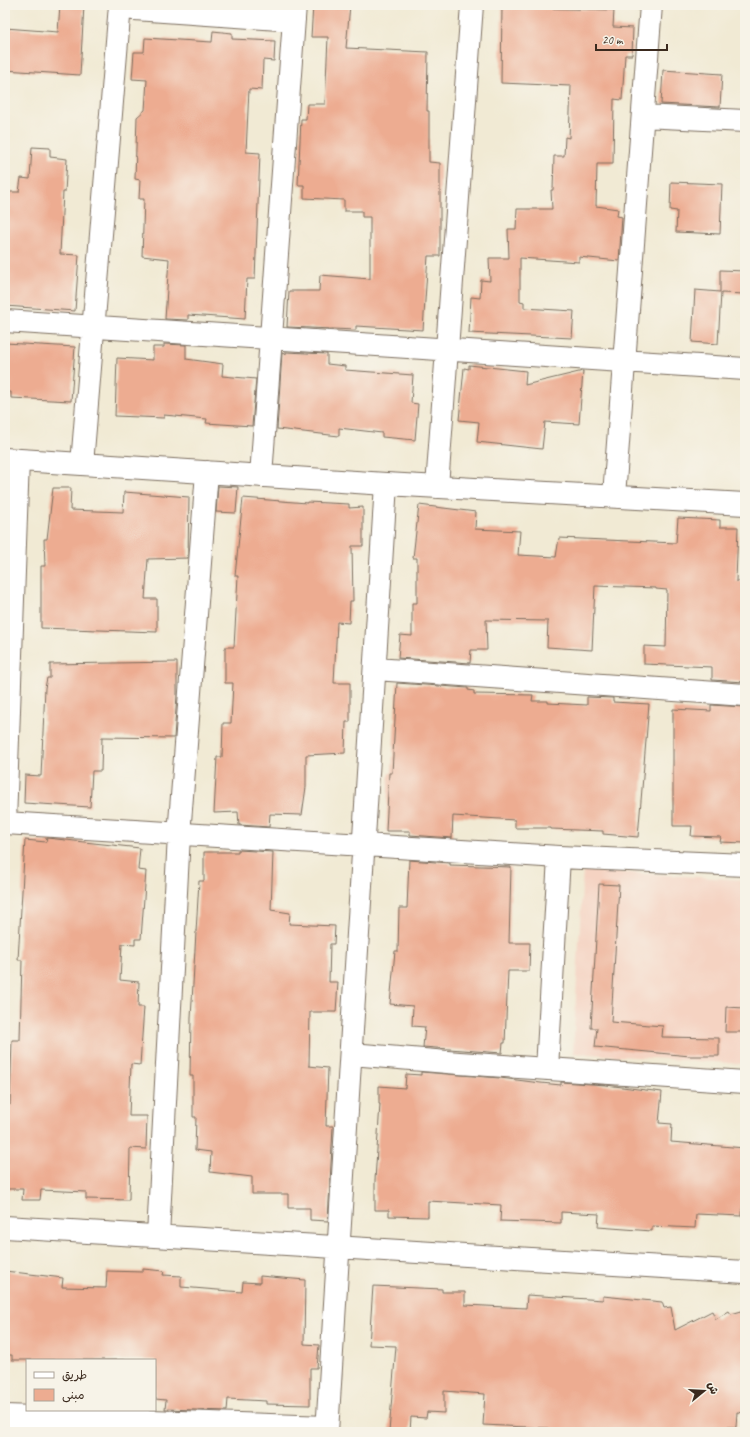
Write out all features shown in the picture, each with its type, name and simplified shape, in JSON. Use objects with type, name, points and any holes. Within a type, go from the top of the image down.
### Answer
[{"type":"street","points":[[437,487],[472,5]]},
{"type":"street","points":[[614,496],[650,5]]},
{"type":"street","points":[[82,464],[120,6],[295,12],[261,476]]},
{"type":"street","points":[[643,116],[745,121]]},
{"type":"street","points":[[5,321],[745,369]]},
{"type":"street","points":[[745,504],[386,484],[12,459],[5,823],[179,835],[745,866]]},
{"type":"street","points":[[158,1236],[179,835],[207,472]]},
{"type":"street","points":[[5,1416],[147,1426],[327,1430],[386,484]]},
{"type":"street","points":[[375,669],[745,695]]},
{"type":"street","points":[[547,1069],[560,857]]},
{"type":"street","points":[[351,1054],[745,1082]]},
{"type":"street","points":[[5,1227],[745,1272]]},
{"type":"shaded area","points":[[583,870],[745,880],[745,1064],[573,1053]]},
{"type":"building","points":[[60,5],[84,5],[80,75],[5,70],[5,28],[58,32]]},
{"type":"building","points":[[313,5],[350,5],[346,48],[428,52],[427,111],[429,111],[429,162],[440,163],[440,256],[428,256],[423,330],[356,326],[356,330],[287,327],[289,291],[319,291],[320,275],[370,279],[370,217],[362,217],[362,211],[344,211],[344,200],[304,198],[304,185],[298,185],[301,119],[306,119],[307,104],[325,104],[328,37],[311,37]]},
{"type":"building","points":[[502,6],[614,10],[613,27],[633,28],[632,55],[625,55],[622,100],[614,99],[613,164],[597,164],[596,206],[618,209],[617,216],[622,217],[619,261],[579,257],[579,262],[520,258],[520,301],[524,302],[524,308],[574,311],[572,338],[469,333],[471,297],[480,298],[481,280],[490,281],[489,258],[509,258],[508,229],[516,229],[517,209],[552,209],[551,190],[553,190],[554,156],[564,156],[565,137],[569,138],[571,86],[501,83]]},
{"type":"building","points":[[213,31],[232,33],[232,39],[275,41],[274,61],[263,60],[262,90],[249,89],[246,152],[260,153],[255,279],[247,279],[245,319],[188,315],[188,320],[165,319],[169,259],[142,256],[144,199],[139,199],[140,180],[135,179],[137,117],[145,110],[147,80],[132,79],[134,52],[144,52],[145,38],[212,42]]},
{"type":"building","points":[[663,70],[722,74],[720,107],[661,104]]},
{"type":"building","points":[[32,147],[50,148],[50,157],[67,159],[65,192],[63,192],[60,254],[79,255],[75,311],[5,306],[5,201],[7,201],[7,192],[19,192],[21,178],[30,179]]},
{"type":"building","points":[[671,182],[722,184],[720,234],[676,232],[677,211],[670,210]]},
{"type":"building","points":[[720,270],[745,271],[745,294],[721,293],[718,344],[692,342],[695,290],[720,292]]},
{"type":"building","points":[[5,343],[75,347],[71,401],[11,398],[11,392],[5,392]]},
{"type":"building","points":[[164,344],[186,345],[186,359],[223,364],[222,376],[256,379],[252,426],[206,423],[207,419],[164,415],[164,418],[115,416],[117,358],[153,360],[153,347],[164,347]]},
{"type":"building","points":[[286,352],[327,354],[327,364],[345,366],[345,370],[413,375],[411,403],[418,404],[415,440],[382,437],[382,433],[339,428],[339,436],[277,429],[282,353],[286,354]]},
{"type":"building","points":[[469,365],[526,371],[525,385],[583,371],[579,424],[545,422],[542,449],[477,442],[479,422],[459,420],[464,368],[469,369]]},
{"type":"building","points":[[218,486],[238,487],[236,513],[216,512]]},
{"type":"building","points":[[53,488],[71,488],[70,510],[123,512],[124,492],[189,497],[188,558],[148,559],[145,599],[157,599],[157,632],[41,628],[41,566],[45,566],[44,539],[47,539]]},
{"type":"building","points":[[243,498],[307,503],[349,504],[349,508],[363,507],[363,546],[352,546],[353,601],[350,601],[349,623],[337,622],[334,683],[350,683],[350,722],[346,722],[345,753],[306,755],[306,787],[302,815],[270,814],[269,827],[239,825],[238,812],[214,813],[217,757],[222,757],[223,723],[231,723],[233,683],[225,683],[225,647],[234,647],[238,576],[235,576]]},
{"type":"building","points":[[419,505],[476,512],[475,529],[520,531],[518,555],[556,557],[559,538],[676,543],[678,518],[720,520],[720,527],[738,527],[736,581],[745,582],[745,682],[712,680],[712,667],[644,664],[644,646],[666,647],[667,590],[656,588],[595,586],[592,650],[547,647],[548,621],[486,620],[487,650],[471,650],[470,663],[398,658],[400,635],[412,636],[412,603],[417,603],[417,558],[413,558]]},
{"type":"building","points":[[177,662],[177,695],[174,738],[102,737],[101,771],[92,771],[90,807],[24,803],[25,775],[41,776],[45,688],[47,678],[50,678],[50,664]]},
{"type":"building","points":[[397,683],[468,688],[468,690],[474,691],[474,694],[533,695],[532,701],[548,701],[548,703],[587,705],[587,697],[613,698],[613,702],[649,704],[638,837],[603,834],[603,831],[551,828],[515,828],[515,820],[453,816],[452,838],[410,835],[410,831],[386,831],[389,773],[392,773]]},
{"type":"building","points":[[711,705],[745,707],[745,843],[720,842],[721,837],[691,836],[692,826],[673,826],[673,709],[711,711]]},
{"type":"building","points":[[47,838],[140,848],[138,870],[146,871],[141,939],[135,939],[135,945],[122,944],[120,980],[139,982],[138,1007],[144,1007],[140,1065],[131,1064],[129,1116],[147,1116],[146,1149],[130,1148],[129,1200],[86,1199],[86,1192],[41,1190],[40,1200],[22,1200],[23,1189],[5,1189],[5,1137],[7,1104],[10,1105],[12,1040],[20,1040],[22,960],[18,960],[25,840],[46,842]]},
{"type":"building","points":[[238,850],[273,852],[271,910],[290,913],[289,924],[335,926],[334,944],[330,944],[329,982],[338,982],[336,1012],[310,1012],[309,1066],[328,1068],[326,1126],[333,1126],[328,1221],[310,1220],[310,1208],[288,1208],[288,1194],[252,1194],[252,1177],[210,1172],[211,1152],[195,1150],[196,1117],[193,1117],[193,1076],[190,1076],[191,1018],[199,881],[204,881],[204,852],[238,852]]},
{"type":"building","points":[[409,860],[450,863],[450,865],[511,867],[509,943],[530,943],[529,971],[508,971],[505,1043],[503,1043],[502,1053],[423,1047],[425,1027],[412,1026],[413,1006],[390,1004],[395,951],[398,951],[399,908],[407,908]]},
{"type":"building","points":[[599,884],[619,885],[611,1022],[663,1026],[662,1037],[719,1038],[719,1056],[690,1056],[595,1047],[597,1028],[591,1028]]},
{"type":"building","points":[[726,1007],[745,1008],[745,1032],[725,1032]]},
{"type":"building","points":[[421,1072],[500,1078],[561,1085],[561,1082],[606,1085],[662,1092],[659,1123],[672,1124],[671,1142],[745,1148],[742,1216],[696,1214],[695,1228],[652,1226],[652,1231],[598,1227],[599,1214],[561,1212],[561,1223],[500,1221],[501,1205],[428,1201],[428,1217],[389,1216],[389,1210],[375,1210],[375,1180],[380,1104],[379,1086],[405,1088],[406,1074],[421,1075]]},
{"type":"building","points":[[143,1269],[164,1271],[163,1275],[181,1276],[181,1287],[242,1292],[243,1282],[260,1283],[260,1276],[305,1280],[304,1344],[319,1345],[317,1368],[310,1368],[310,1405],[266,1404],[266,1401],[228,1399],[227,1411],[165,1409],[166,1400],[156,1399],[156,1359],[12,1360],[12,1355],[5,1355],[5,1271],[63,1278],[62,1287],[106,1288],[107,1271],[143,1272]]},
{"type":"building","points":[[373,1286],[442,1289],[442,1292],[465,1292],[465,1305],[526,1308],[527,1295],[603,1300],[603,1296],[662,1302],[664,1308],[671,1307],[675,1330],[712,1311],[716,1319],[729,1311],[731,1314],[745,1310],[745,1413],[737,1412],[736,1427],[719,1427],[719,1432],[576,1432],[548,1430],[548,1428],[483,1425],[485,1394],[444,1391],[444,1413],[427,1412],[426,1418],[411,1417],[410,1432],[389,1432],[396,1346],[369,1345]]}]
